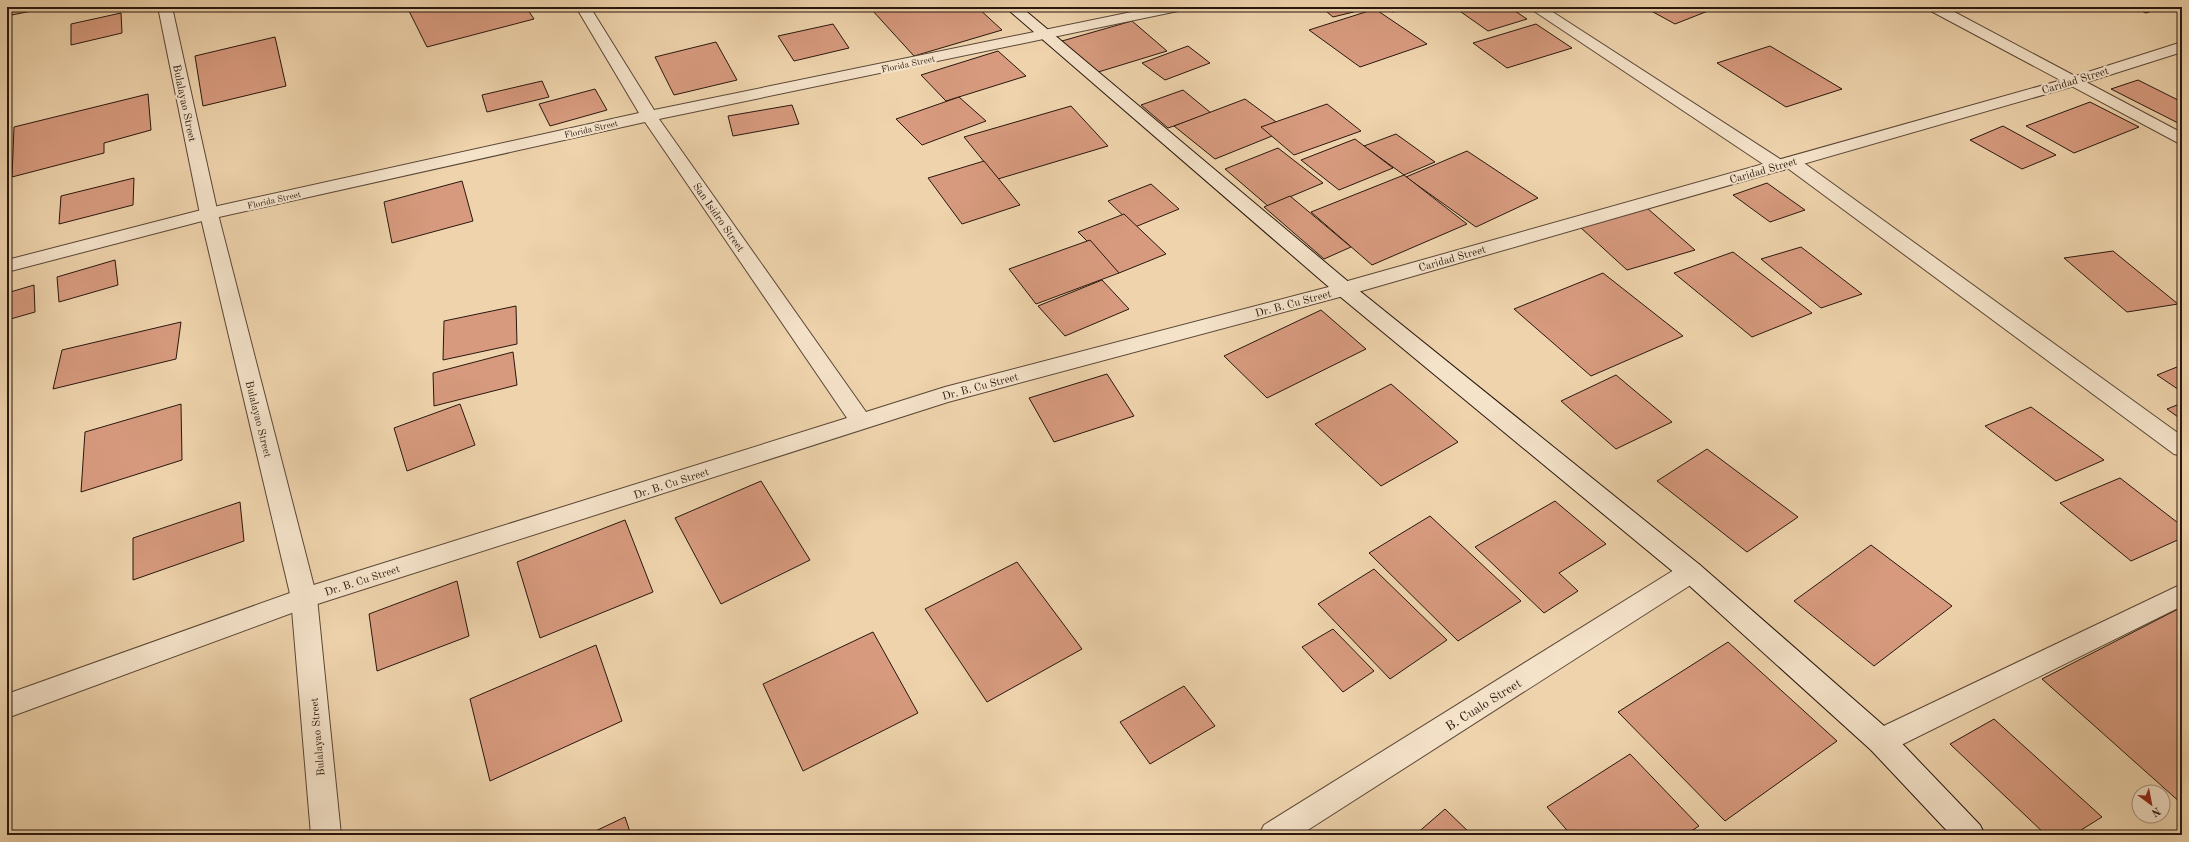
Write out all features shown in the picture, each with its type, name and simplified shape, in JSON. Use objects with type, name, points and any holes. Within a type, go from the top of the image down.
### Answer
[{"type":"street","name":"Bulalayao Street","points":[[165,7],[209,214],[304,598],[326,835]]},
{"type":"street","name":"San Isidro Street","points":[[583,7],[649,116],[861,422]]},
{"type":"street","points":[[1012,7],[1044,36],[1344,289],[1691,572],[1881,741],[1970,835]]},
{"type":"street","name":"Florida Street","points":[[7,266],[209,214],[649,116],[1044,36],[1178,7]]},
{"type":"street","points":[[1535,7],[1784,164],[2182,448]]},
{"type":"street","points":[[1934,7],[2075,81],[2182,140]]},
{"type":"street","name":"Caridad Street","points":[[1344,289],[2075,81],[2182,47]]},
{"type":"street","name":"Dr. B. Cu Street","points":[[7,706],[304,598],[945,395],[1344,289]]},
{"type":"street","name":"B. Cualo Street","points":[[1274,835],[1691,572]]},
{"type":"street","points":[[1881,741],[2182,594]]},
{"type":"building","points":[[7,7],[51,7],[7,16]]},
{"type":"building","points":[[424,7],[526,7],[534,19],[427,47],[409,11]]},
{"type":"building","points":[[884,7],[977,7],[1002,30],[914,56],[872,10]]},
{"type":"building","points":[[1321,7],[1374,7],[1333,17]]},
{"type":"building","points":[[1386,7],[1411,7],[1392,12]]},
{"type":"building","points":[[1454,7],[1509,7],[1527,19],[1488,31]]},
{"type":"building","points":[[1644,7],[1709,7],[1713,9],[1675,24]]},
{"type":"building","points":[[2132,7],[2163,7],[2146,13]]},
{"type":"building","points":[[1375,9],[1427,44],[1360,67],[1309,30]]},
{"type":"building","points":[[121,13],[122,33],[71,45],[71,24]]},
{"type":"building","points":[[1132,21],[1167,51],[1095,73],[1062,41]]},
{"type":"building","points":[[833,24],[849,48],[794,61],[778,36]]},
{"type":"building","points":[[1536,24],[1572,48],[1507,68],[1473,43]]},
{"type":"building","points":[[275,37],[286,86],[203,106],[195,56]]},
{"type":"building","points":[[716,42],[737,80],[674,95],[655,57]]},
{"type":"building","points":[[1188,46],[1210,63],[1165,80],[1142,63]]},
{"type":"building","points":[[1770,46],[1842,89],[1786,107],[1717,63]]},
{"type":"building","points":[[998,51],[1026,76],[946,101],[921,75]]},
{"type":"building","points":[[2138,80],[2182,102],[2182,125],[2111,89]]},
{"type":"building","points":[[542,81],[549,97],[487,112],[482,95]]},
{"type":"building","points":[[595,89],[607,110],[550,126],[539,104]]},
{"type":"building","points":[[1183,90],[1211,113],[1168,128],[1141,105]]},
{"type":"building","points":[[148,94],[151,130],[104,143],[104,153],[12,177],[14,127]]},
{"type":"building","points":[[959,97],[986,121],[922,145],[896,119]]},
{"type":"building","points":[[1245,99],[1287,130],[1215,159],[1174,126]]},
{"type":"building","points":[[2090,102],[2139,127],[2074,153],[2026,126]]},
{"type":"building","points":[[1327,104],[1361,131],[1294,155],[1261,127]]},
{"type":"building","points":[[792,105],[799,124],[733,136],[728,116]]},
{"type":"building","points":[[1071,106],[1108,146],[998,179],[964,137]]},
{"type":"building","points":[[2003,126],[2056,155],[2022,169],[1970,140]]},
{"type":"building","points":[[1396,134],[1435,162],[1404,175],[1364,146]]},
{"type":"building","points":[[1355,139],[1393,168],[1339,190],[1301,160]]},
{"type":"building","points":[[1278,148],[1323,183],[1268,206],[1225,169]]},
{"type":"building","points":[[1467,151],[1538,198],[1476,227],[1406,177]]},
{"type":"building","points":[[984,161],[1020,205],[962,224],[928,178]]},
{"type":"building","points":[[1404,175],[1467,224],[1372,265],[1311,212]]},
{"type":"building","points":[[134,178],[133,205],[59,224],[61,196]]},
{"type":"building","points":[[462,181],[473,221],[392,243],[384,202]]},
{"type":"building","points":[[1767,183],[1805,210],[1770,222],[1733,195]]},
{"type":"building","points":[[1151,184],[1179,209],[1135,227],[1108,201]]},
{"type":"building","points":[[1290,196],[1351,247],[1324,259],[1264,207]]},
{"type":"building","points":[[1647,208],[1695,250],[1627,270],[1580,227]]},
{"type":"building","points":[[1124,214],[1166,254],[1119,273],[1078,232]]},
{"type":"building","points":[[1090,240],[1119,273],[1036,304],[1009,269]]},
{"type":"building","points":[[1801,247],[1862,294],[1821,308],[1761,259]]},
{"type":"building","points":[[2113,251],[2178,304],[2127,312],[2064,258]]},
{"type":"building","points":[[1733,252],[1812,313],[1752,337],[1674,273]]},
{"type":"building","points":[[115,260],[118,285],[59,302],[57,277]]},
{"type":"building","points":[[1603,273],[1683,336],[1591,376],[1514,309]]},
{"type":"building","points":[[1102,280],[1129,309],[1065,336],[1038,306]]},
{"type":"building","points":[[34,285],[35,312],[7,320],[7,293]]},
{"type":"building","points":[[516,306],[517,344],[443,360],[444,321]]},
{"type":"building","points":[[1321,310],[1366,349],[1267,398],[1224,356]]},
{"type":"building","points":[[181,322],[176,359],[53,389],[62,350]]},
{"type":"building","points":[[513,352],[517,385],[434,406],[433,373]]},
{"type":"building","points":[[2182,365],[2182,392],[2157,375]]},
{"type":"building","points":[[1107,374],[1134,416],[1054,442],[1029,398]]},
{"type":"building","points":[[1616,375],[1672,422],[1616,449],[1561,401]]},
{"type":"building","points":[[1391,384],[1458,442],[1381,486],[1315,424]]},
{"type":"building","points":[[2182,403],[2182,420],[2167,409]]},
{"type":"building","points":[[181,404],[182,460],[81,492],[85,432]]},
{"type":"building","points":[[460,404],[475,445],[407,471],[394,428]]},
{"type":"building","points":[[2031,407],[2104,460],[2056,481],[1985,426]]},
{"type":"building","points":[[1707,449],[1798,517],[1747,552],[1657,481]]},
{"type":"building","points":[[2120,478],[2182,526],[2182,538],[2131,561],[2060,503]]},
{"type":"building","points":[[761,481],[810,560],[721,604],[675,518]]},
{"type":"building","points":[[1555,501],[1606,544],[1559,573],[1578,591],[1544,613],[1475,547]]},
{"type":"building","points":[[240,502],[244,541],[133,580],[133,538]]},
{"type":"building","points":[[1430,516],[1521,601],[1458,641],[1369,553]]},
{"type":"building","points":[[625,520],[653,592],[540,638],[517,562]]},
{"type":"building","points":[[1871,545],[1952,606],[1874,666],[1794,601]]},
{"type":"building","points":[[1017,562],[1082,649],[987,702],[925,609]]},
{"type":"building","points":[[1374,569],[1447,640],[1390,679],[1318,604]]},
{"type":"building","points":[[457,581],[469,636],[377,671],[369,614]]},
{"type":"building","points":[[2182,607],[2182,804],[2171,794],[2171,784],[2160,784],[2042,679]]},
{"type":"building","points":[[1333,629],[1374,671],[1343,692],[1302,647]]},
{"type":"building","points":[[873,632],[918,713],[803,771],[763,684]]},
{"type":"building","points":[[1728,642],[1837,741],[1725,821],[1618,712]]},
{"type":"building","points":[[596,645],[622,721],[490,781],[470,699]]},
{"type":"building","points":[[1184,686],[1215,726],[1150,764],[1120,722]]},
{"type":"building","points":[[1994,719],[2102,817],[2073,835],[2046,835],[1950,744]]},
{"type":"building","points":[[1630,754],[1699,826],[1685,835],[1571,835],[1547,807]]},
{"type":"building","points":[[1445,809],[1472,835],[1415,835]]},
{"type":"building","points":[[625,817],[631,835],[587,835]]}]
